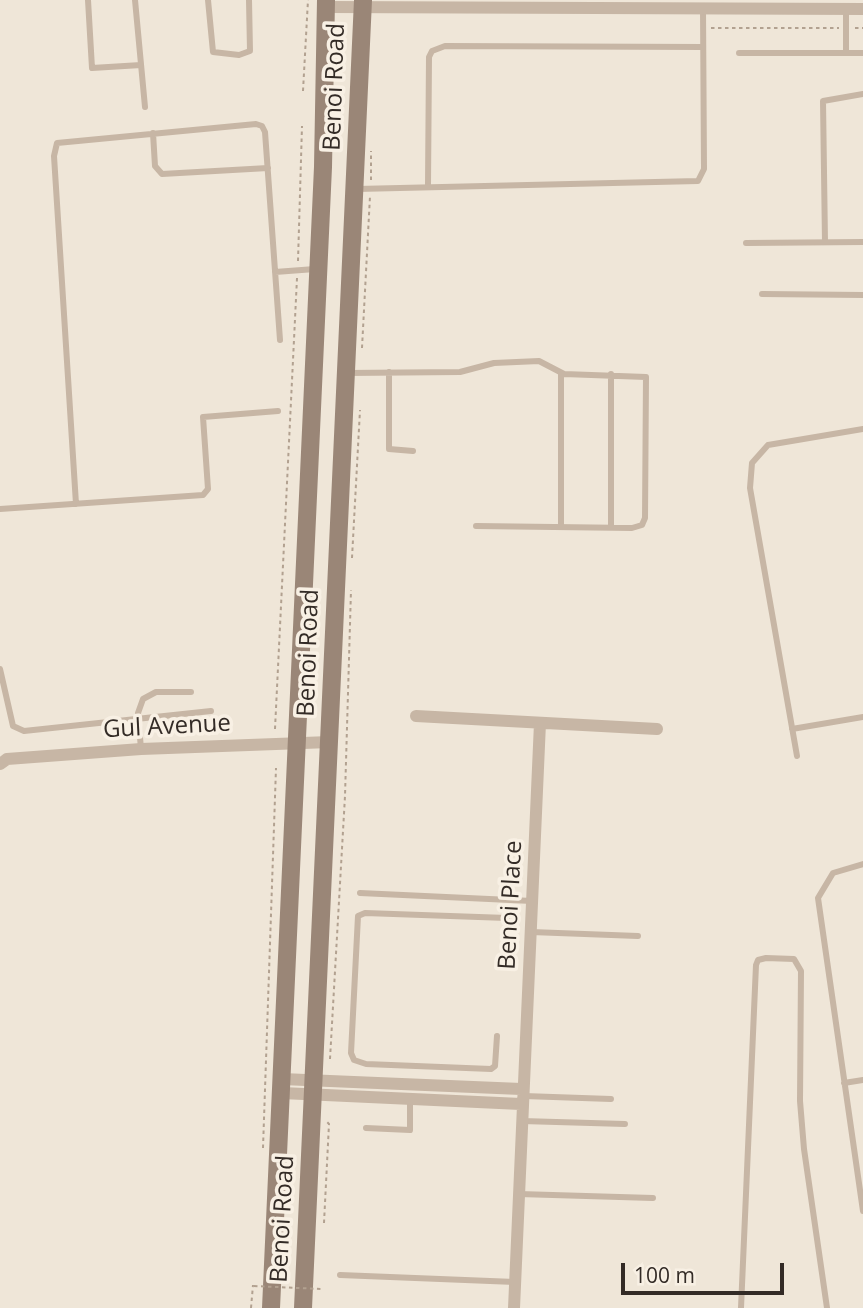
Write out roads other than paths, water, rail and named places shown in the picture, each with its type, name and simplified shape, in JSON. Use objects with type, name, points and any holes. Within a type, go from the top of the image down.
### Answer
[{"type":"main road","name":"Benoi Road","points":[[271,1308],[298,741],[326,4]]},
{"type":"main road","name":"Benoi Road","points":[[303,1308],[330,742],[363,188],[363,4]]},
{"type":"street","points":[[326,4],[671,4],[703,9],[748,5],[863,9]]},
{"type":"street","points":[[416,716],[657,729]]},
{"type":"street","name":"Benoi Place","points":[[514,1308],[540,723]]},
{"type":"street","name":"Gul Avenue","points":[[2,759],[141,749],[298,741],[330,742]]},
{"type":"street","points":[[282,1086],[522,1096]]},
{"type":"lane","points":[[88,0],[92,68],[141,65]]},
{"type":"lane","points":[[135,0],[145,107]]},
{"type":"lane","points":[[208,0],[213,52],[239,55],[250,51],[249,0]]},
{"type":"lane","points":[[363,188],[698,181],[704,169],[703,9]]},
{"type":"lane","points":[[846,9],[846,52]]},
{"type":"lane","points":[[428,185],[429,57],[432,51],[445,46],[703,47]]},
{"type":"lane","points":[[739,52],[863,54]]},
{"type":"lane","points":[[825,242],[823,100],[863,94]]},
{"type":"lane","points":[[76,504],[54,149],[64,140],[259,124],[265,132],[279,340]]},
{"type":"lane","points":[[153,133],[155,166],[162,174],[268,168]]},
{"type":"lane","points":[[746,243],[863,242]]},
{"type":"lane","points":[[275,272],[317,269]]},
{"type":"lane","points":[[762,294],[863,295]]},
{"type":"lane","points":[[353,373],[460,372],[494,363],[539,361],[561,373],[642,375],[647,384],[645,518],[638,527],[476,526]]},
{"type":"lane","points":[[389,372],[389,449],[413,451]]},
{"type":"lane","points":[[561,373],[561,527]]},
{"type":"lane","points":[[611,374],[611,527]]},
{"type":"lane","points":[[0,509],[170,498],[207,493],[203,417],[278,411]]},
{"type":"lane","points":[[797,756],[750,488],[752,463],[768,445],[863,429]]},
{"type":"lane","points":[[0,669],[13,726],[18,729],[211,711]]},
{"type":"lane","points":[[141,749],[139,709],[145,696],[162,691],[191,692]]},
{"type":"lane","points":[[792,729],[863,717]]},
{"type":"lane","points":[[863,864],[833,873],[818,898],[863,1211]]},
{"type":"lane","points":[[360,893],[532,901]]},
{"type":"lane","points":[[497,1036],[495,1066],[491,1069],[366,1064],[355,1060],[351,1053],[358,916],[365,913],[507,918]]},
{"type":"lane","points":[[531,932],[638,936]]},
{"type":"lane","points":[[741,1308],[756,965],[758,960],[766,958],[789,958],[794,959],[801,971],[804,1149],[827,1308]]},
{"type":"lane","points":[[428,1066],[428,1094]]},
{"type":"lane","points":[[844,1083],[863,1080]]},
{"type":"lane","points":[[366,1128],[410,1130],[410,1093]]},
{"type":"lane","points":[[522,1096],[611,1100]]},
{"type":"lane","points":[[521,1121],[625,1124]]},
{"type":"lane","points":[[519,1195],[653,1198]]},
{"type":"lane","points":[[340,1275],[515,1282]]}]
